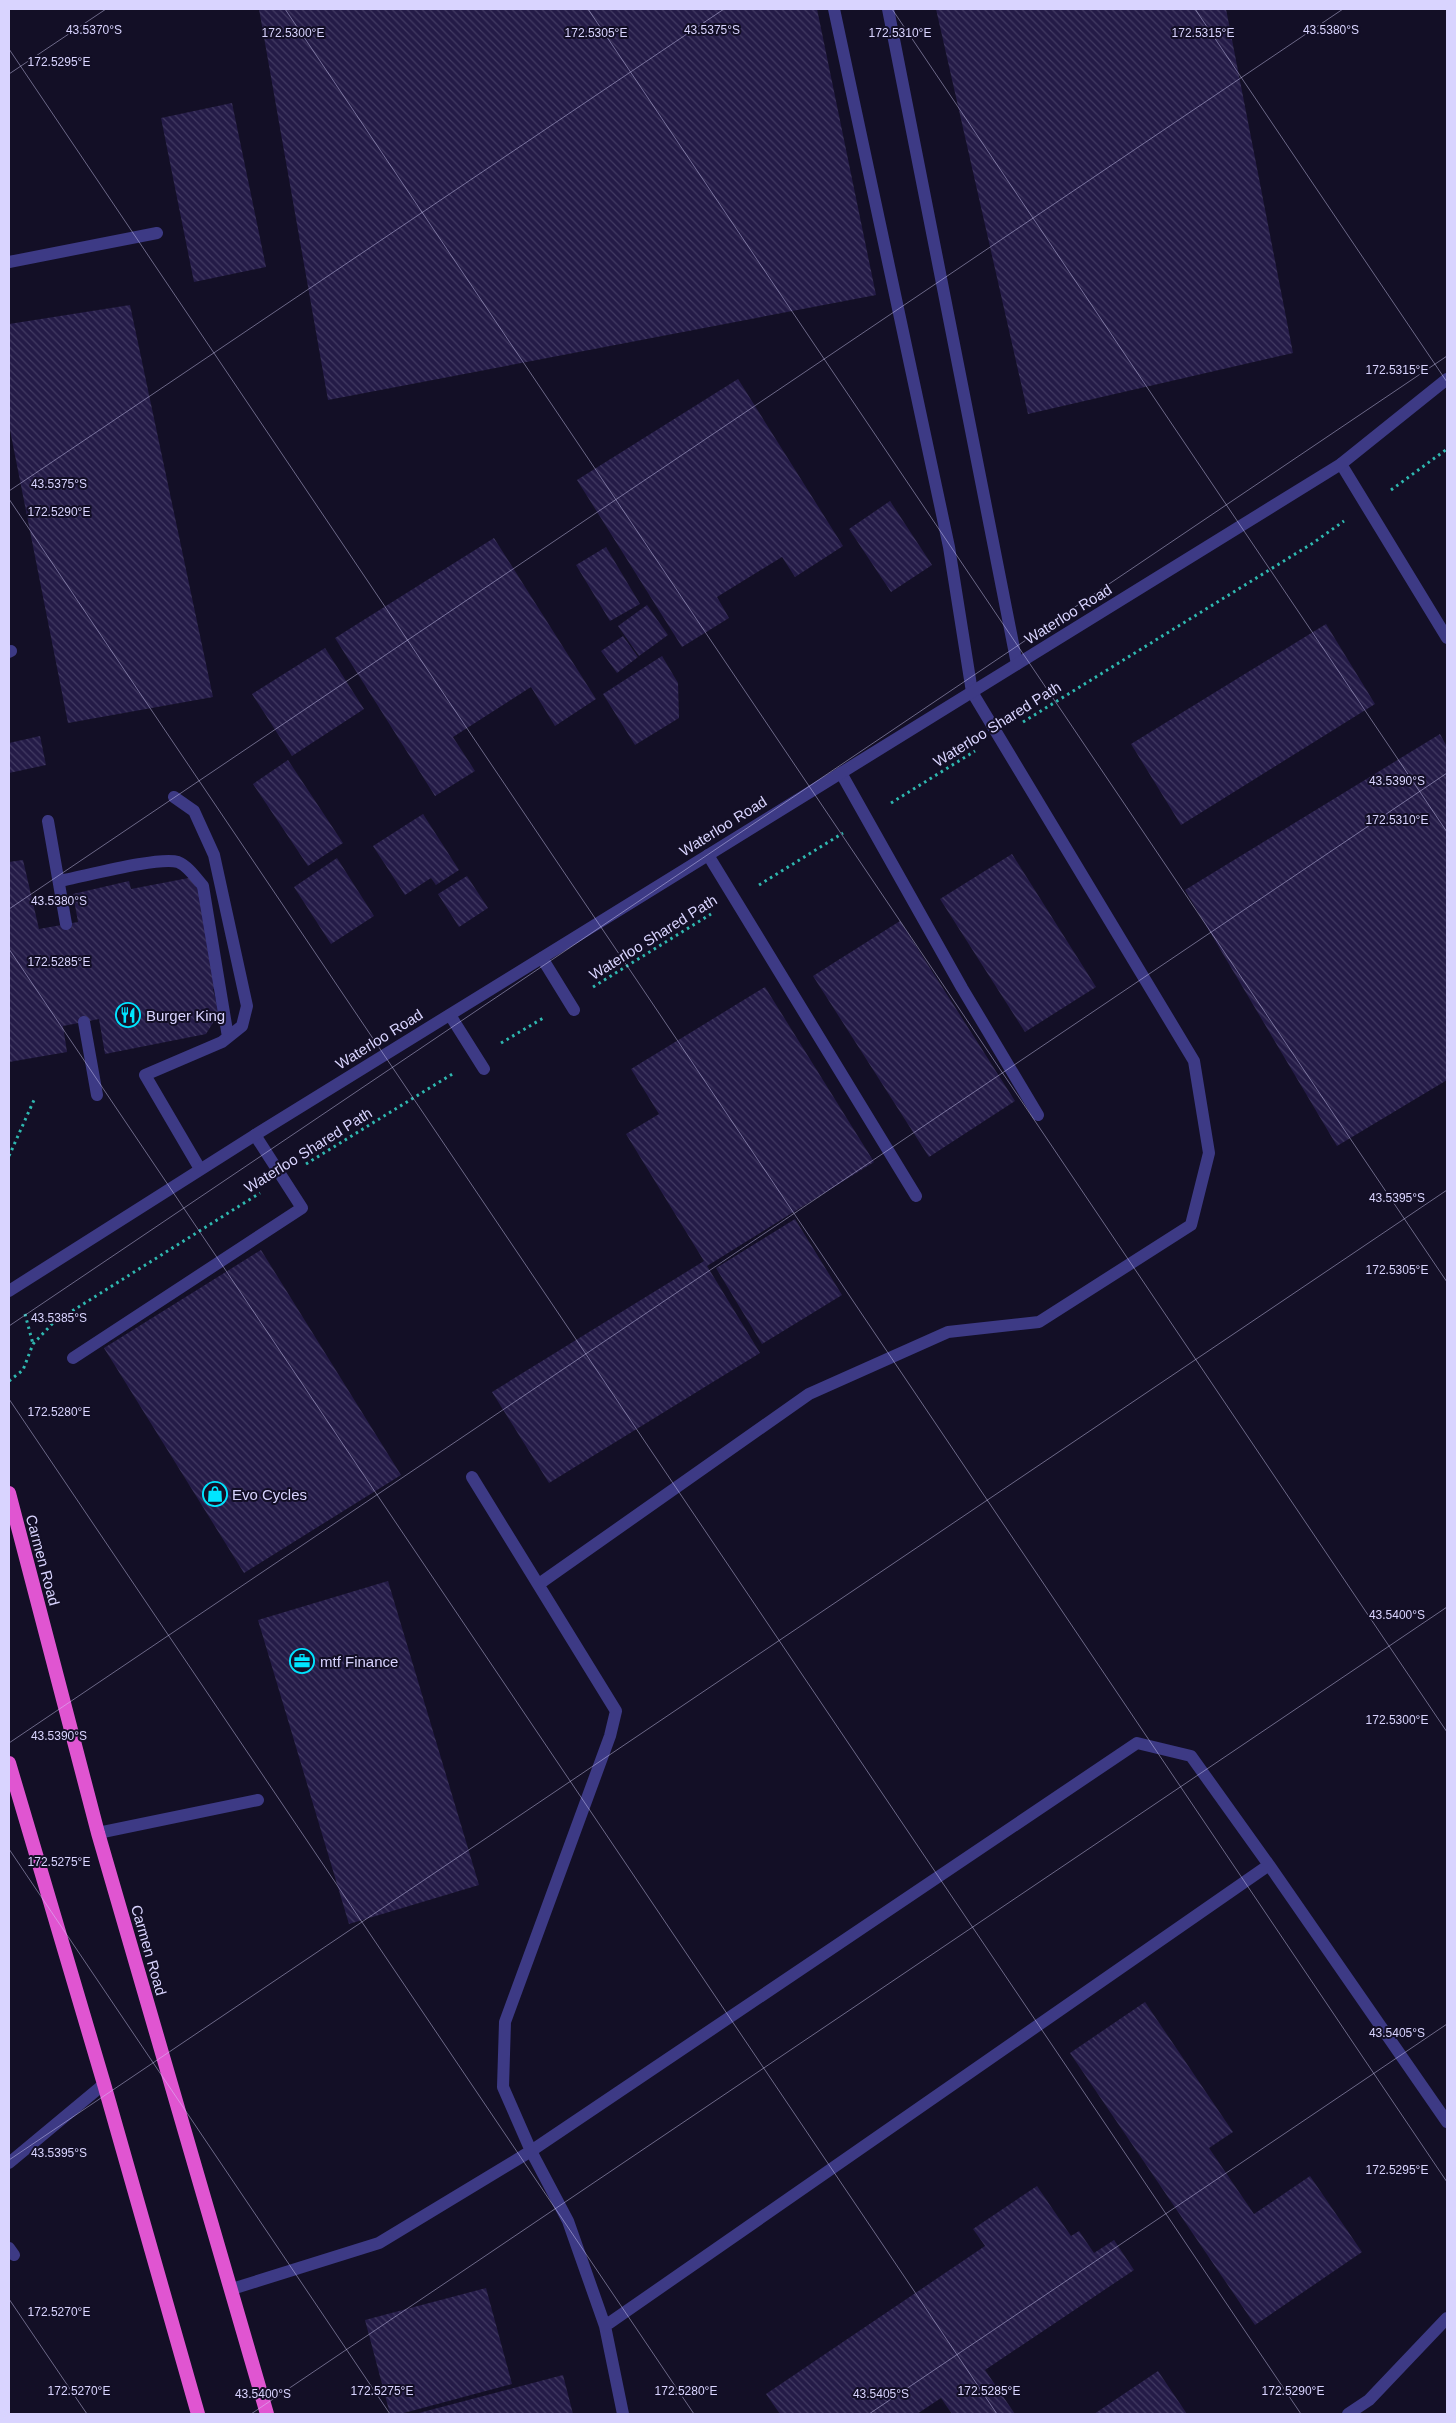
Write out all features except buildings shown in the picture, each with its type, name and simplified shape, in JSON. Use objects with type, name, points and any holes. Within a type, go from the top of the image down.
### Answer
[{"type":"highway","name":"Carmen Road","points":[[9,1492],[98,1833],[268,2414]]},
{"type":"highway","points":[[9,1763],[104,2084],[198,2414]]},
{"type":"street","points":[[539,1584],[809,1394],[948,1332],[1039,1322],[1191,1225],[1209,1153],[1194,1061],[972,692],[949,547],[834,9]]},
{"type":"street","points":[[888,9],[1017,664]]},
{"type":"street","points":[[9,262],[157,233]]},
{"type":"street","name":"Waterloo Road","points":[[9,1291],[255,1134],[1342,464],[1447,379]]},
{"type":"street","points":[[1342,464],[1447,638]]},
{"type":"street","points":[[842,772],[962,988],[1038,1116]]},
{"type":"street","points":[[174,797],[194,811],[214,854],[247,1006],[242,1026],[222,1042],[145,1075],[200,1169]]},
{"type":"street","points":[[48,821],[66,924]]},
{"type":"street","points":[[708,855],[916,1196]]},
{"type":"street","points":[[59,881],[158,862],[177,862],[187,869],[203,886],[228,1037]]},
{"type":"street","points":[[542,958],[572,1006]]},
{"type":"street","points":[[450,1015],[480,1064]]},
{"type":"street","points":[[84,1022],[98,1095]]},
{"type":"street","points":[[73,1358],[302,1208],[255,1134]]},
{"type":"street","points":[[472,1477],[613,1706],[616,1716],[506,2022],[503,2087],[531,2151],[568,2221],[605,2326],[623,2414]]},
{"type":"street","points":[[232,2289],[379,2243],[531,2151],[1137,1743],[1191,1756],[1447,2122]]},
{"type":"street","points":[[98,1833],[258,1800]]},
{"type":"street","points":[[605,2326],[1269,1865]]},
{"type":"street","points":[[9,2164],[104,2084]]},
{"type":"street","points":[[1348,2414],[1369,2400],[1447,2318]]},
{"type":"path","points":[[1410,477],[1447,449]]},
{"type":"path","name":"Waterloo Shared Path","points":[[9,1381],[22,1370],[33,1344],[53,1323],[78,1305],[283,1178],[480,1064],[736,899],[1328,532]]},
{"type":"path","points":[[9,1156],[34,1100]]},
{"type":"place","name":"Burger King","points":[[128,1015]]},
{"type":"place","name":"Evo Cycles","points":[[215,1494]]},
{"type":"place","name":"mtf Finance","points":[[302,1661]]}]
